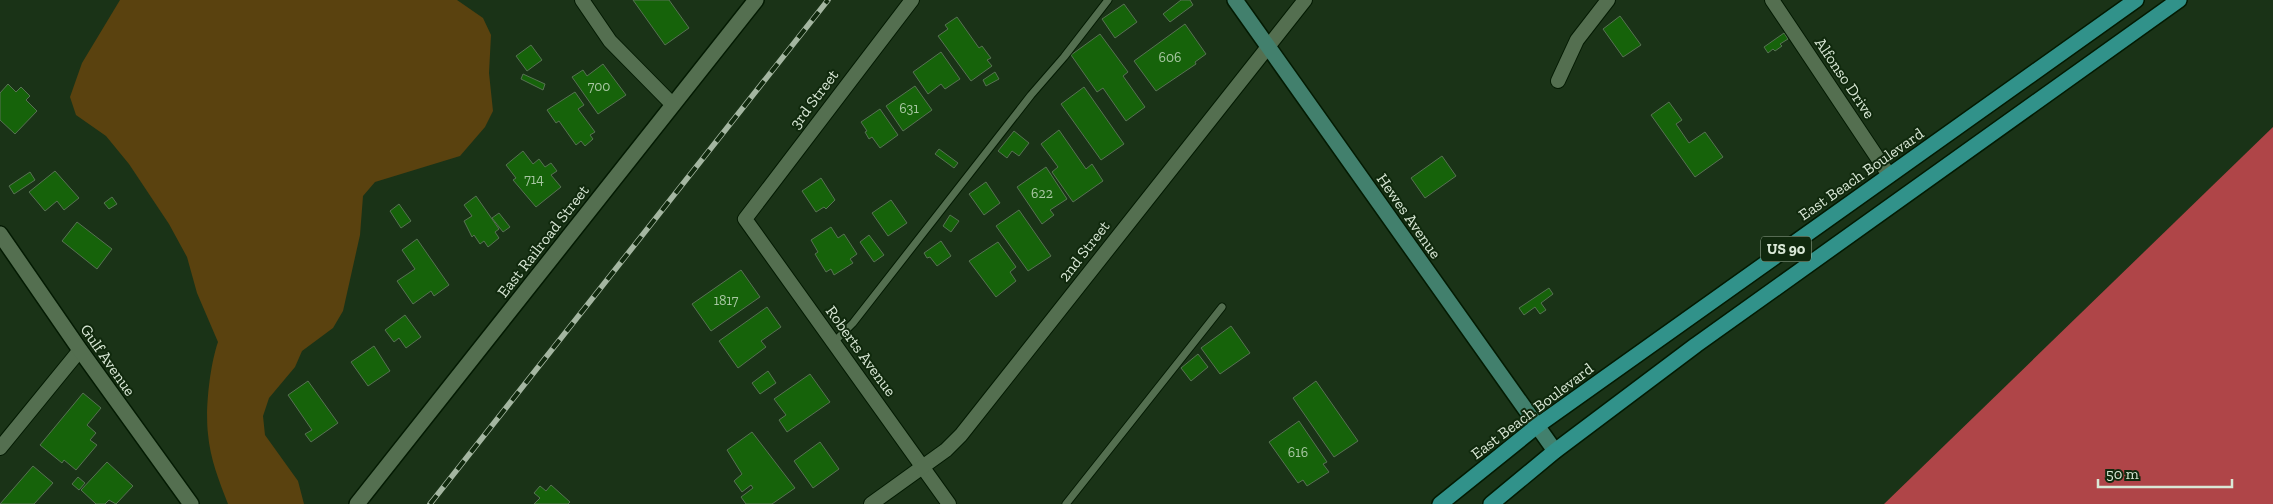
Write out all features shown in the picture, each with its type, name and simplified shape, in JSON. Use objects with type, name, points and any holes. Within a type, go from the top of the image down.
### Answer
[{"type":"main road","name":"Hewes Avenue","points":[[1234,0],[1555,452]]},
{"type":"main road","name":"East Beach Boulevard","points":[[1440,504],[1537,426],[2136,0]]},
{"type":"main road","name":"US 90","points":[[1491,504],[1555,452],[1696,345],[2179,0]]},
{"type":"street","points":[[582,0],[610,41],[673,105]]},
{"type":"street","name":"East Railroad Street","points":[[357,504],[756,0]]},
{"type":"street","name":"3rd Street","points":[[745,219],[912,0]]},
{"type":"street","name":"2nd Street","points":[[871,504],[946,450],[975,419],[1305,0]]},
{"type":"street","points":[[1558,81],[1577,40],[1608,0]]},
{"type":"street","name":"Alfonso Drive","points":[[1772,0],[1889,175]]},
{"type":"street","name":"Roberts Avenue","points":[[745,219],[949,504]]},
{"type":"street","name":"Gulf Avenue","points":[[0,234],[80,350],[191,504]]},
{"type":"street","points":[[0,448],[80,350]]},
{"type":"lane","points":[[833,343],[853,323],[1031,95],[1064,57],[1108,0]]},
{"type":"lane","points":[[1066,504],[1222,307]]},
{"type":"shaded area","points":[[120,0],[457,0],[483,18],[491,35],[489,73],[493,111],[485,127],[460,156],[375,182],[363,196],[360,235],[343,311],[333,328],[302,351],[295,367],[269,398],[263,416],[265,435],[298,481],[304,504],[228,504],[213,461],[207,424],[211,375],[218,342],[197,293],[187,257],[169,224],[129,164],[106,136],[76,115],[70,97],[82,63]]},
{"type":"shaded area","points":[[2273,127],[2273,504],[1884,504]]},
{"type":"building","points":[[633,0],[669,0],[689,28],[665,45]]},
{"type":"building","points":[[1181,0],[1190,0],[1193,5],[1170,22],[1163,14]]},
{"type":"building","points":[[1124,4],[1137,22],[1115,38],[1102,19]]},
{"type":"building","points":[[1620,16],[1641,45],[1623,57],[1603,29]]},
{"type":"building","points":[[957,17],[979,48],[982,46],[991,58],[987,60],[992,66],[971,81],[938,36],[948,29],[945,25]]},
{"type":"building","points":[[1185,24],[1206,54],[1195,62],[1196,64],[1156,91],[1134,61]]},
{"type":"building","points":[[1784,33],[1788,39],[1780,44],[1782,46],[1775,51],[1773,49],[1768,53],[1764,47]]},
{"type":"building","points":[[1100,34],[1128,72],[1123,76],[1145,107],[1126,121],[1103,88],[1097,92],[1071,55]]},
{"type":"building","points":[[531,45],[542,60],[527,71],[516,56]]},
{"type":"building","points":[[941,52],[960,79],[945,89],[941,84],[928,94],[913,72]]},
{"type":"building","points":[[603,64],[626,95],[598,114],[572,77],[583,70],[587,76]]},
{"type":"building","points":[[995,72],[999,79],[986,86],[983,80]]},
{"type":"building","points":[[523,74],[545,84],[543,90],[521,79]]},
{"type":"building","points":[[8,84],[16,92],[21,87],[30,96],[26,100],[37,111],[15,134],[0,120],[0,93]]},
{"type":"building","points":[[915,86],[932,110],[903,131],[886,106]]},
{"type":"building","points":[[1084,87],[1124,144],[1101,160],[1061,104]]},
{"type":"building","points":[[575,92],[584,105],[578,109],[595,132],[590,135],[593,139],[585,146],[581,141],[576,145],[559,121],[556,123],[547,110]]},
{"type":"building","points":[[1669,102],[1682,120],[1676,124],[1689,143],[1705,132],[1723,157],[1695,177],[1651,115]]},
{"type":"building","points":[[880,109],[898,135],[880,148],[872,137],[869,139],[865,132],[867,131],[861,122]]},
{"type":"building","points":[[1059,130],[1086,169],[1092,164],[1103,181],[1073,202],[1052,172],[1058,167],[1041,144]]},
{"type":"building","points":[[1014,131],[1029,143],[1019,156],[1012,151],[1007,158],[998,151]]},
{"type":"building","points":[[939,149],[958,163],[954,168],[935,154]]},
{"type":"building","points":[[523,151],[533,164],[539,159],[545,167],[551,163],[557,171],[551,175],[561,187],[536,207],[513,180],[516,178],[506,165]]},
{"type":"building","points":[[1442,156],[1456,176],[1425,198],[1411,178]]},
{"type":"building","points":[[1046,167],[1067,199],[1050,210],[1054,215],[1042,224],[1017,187]]},
{"type":"building","points":[[55,171],[79,198],[64,210],[57,201],[45,211],[29,192]]},
{"type":"building","points":[[30,172],[35,180],[14,194],[9,186]]},
{"type":"building","points":[[821,178],[835,200],[826,209],[824,207],[816,212],[802,191]]},
{"type":"building","points":[[986,182],[1000,203],[984,215],[969,194]]},
{"type":"building","points":[[476,196],[499,229],[495,232],[499,238],[488,247],[484,241],[480,244],[474,235],[472,237],[464,221],[472,216],[464,205]]},
{"type":"building","points":[[112,197],[117,204],[109,209],[104,203]]},
{"type":"building","points":[[891,200],[907,223],[888,236],[872,213]]},
{"type":"building","points":[[399,204],[411,221],[401,228],[390,211]]},
{"type":"building","points":[[1019,210],[1051,256],[1028,271],[996,226]]},
{"type":"building","points":[[499,213],[510,227],[503,232],[492,218]]},
{"type":"building","points":[[950,215],[959,221],[951,232],[943,226]]},
{"type":"building","points":[[77,222],[112,249],[97,269],[62,241]]},
{"type":"building","points":[[831,227],[838,238],[844,234],[857,254],[850,259],[853,263],[834,275],[831,269],[826,272],[815,254],[818,252],[811,240]]},
{"type":"building","points":[[869,235],[884,255],[874,262],[860,242]]},
{"type":"building","points":[[417,239],[449,285],[434,296],[431,291],[413,304],[397,281],[415,269],[402,250]]},
{"type":"building","points":[[941,241],[951,256],[937,266],[924,253]]},
{"type":"building","points":[[998,242],[1016,267],[1010,272],[1016,281],[996,297],[969,261]]},
{"type":"building","points":[[741,270],[760,297],[711,331],[692,304]]},
{"type":"building","points":[[1549,288],[1553,294],[1541,303],[1546,310],[1540,314],[1535,307],[1524,315],[1519,308]]},
{"type":"building","points":[[767,307],[781,327],[761,341],[766,347],[738,368],[719,341]]},
{"type":"building","points":[[405,315],[421,337],[406,348],[399,338],[394,342],[385,330]]},
{"type":"building","points":[[1231,326],[1250,353],[1220,374],[1201,348]]},
{"type":"building","points":[[374,346],[390,371],[368,386],[351,362]]},
{"type":"building","points":[[1198,354],[1208,367],[1191,381],[1181,368]]},
{"type":"building","points":[[768,371],[776,383],[760,394],[752,383]]},
{"type":"building","points":[[810,374],[830,402],[787,432],[779,420],[786,415],[774,399]]},
{"type":"building","points":[[308,381],[338,423],[311,442],[305,434],[312,430],[288,395]]},
{"type":"building","points":[[1316,381],[1358,441],[1334,457],[1293,398]]},
{"type":"building","points":[[83,393],[101,408],[87,425],[96,433],[90,440],[97,445],[76,470],[64,460],[62,463],[40,445]]},
{"type":"building","points":[[1299,421],[1327,462],[1323,464],[1329,472],[1307,486],[1303,480],[1298,483],[1269,442]]},
{"type":"building","points":[[752,432],[795,488],[772,504],[746,504],[741,497],[753,488],[751,485],[742,492],[734,481],[742,474],[727,450]]},
{"type":"building","points":[[820,442],[839,469],[813,488],[794,461]]},
{"type":"building","points":[[107,462],[133,486],[116,504],[109,500],[105,504],[96,504],[81,490]]},
{"type":"building","points":[[33,466],[53,483],[34,504],[0,504]]},
{"type":"building","points":[[78,477],[85,483],[79,490],[72,484]]},
{"type":"building","points":[[551,485],[570,502],[568,504],[534,504],[540,498],[534,493],[540,486],[546,491]]},
{"type":"railway","points":[[430,504],[828,0]]}]
